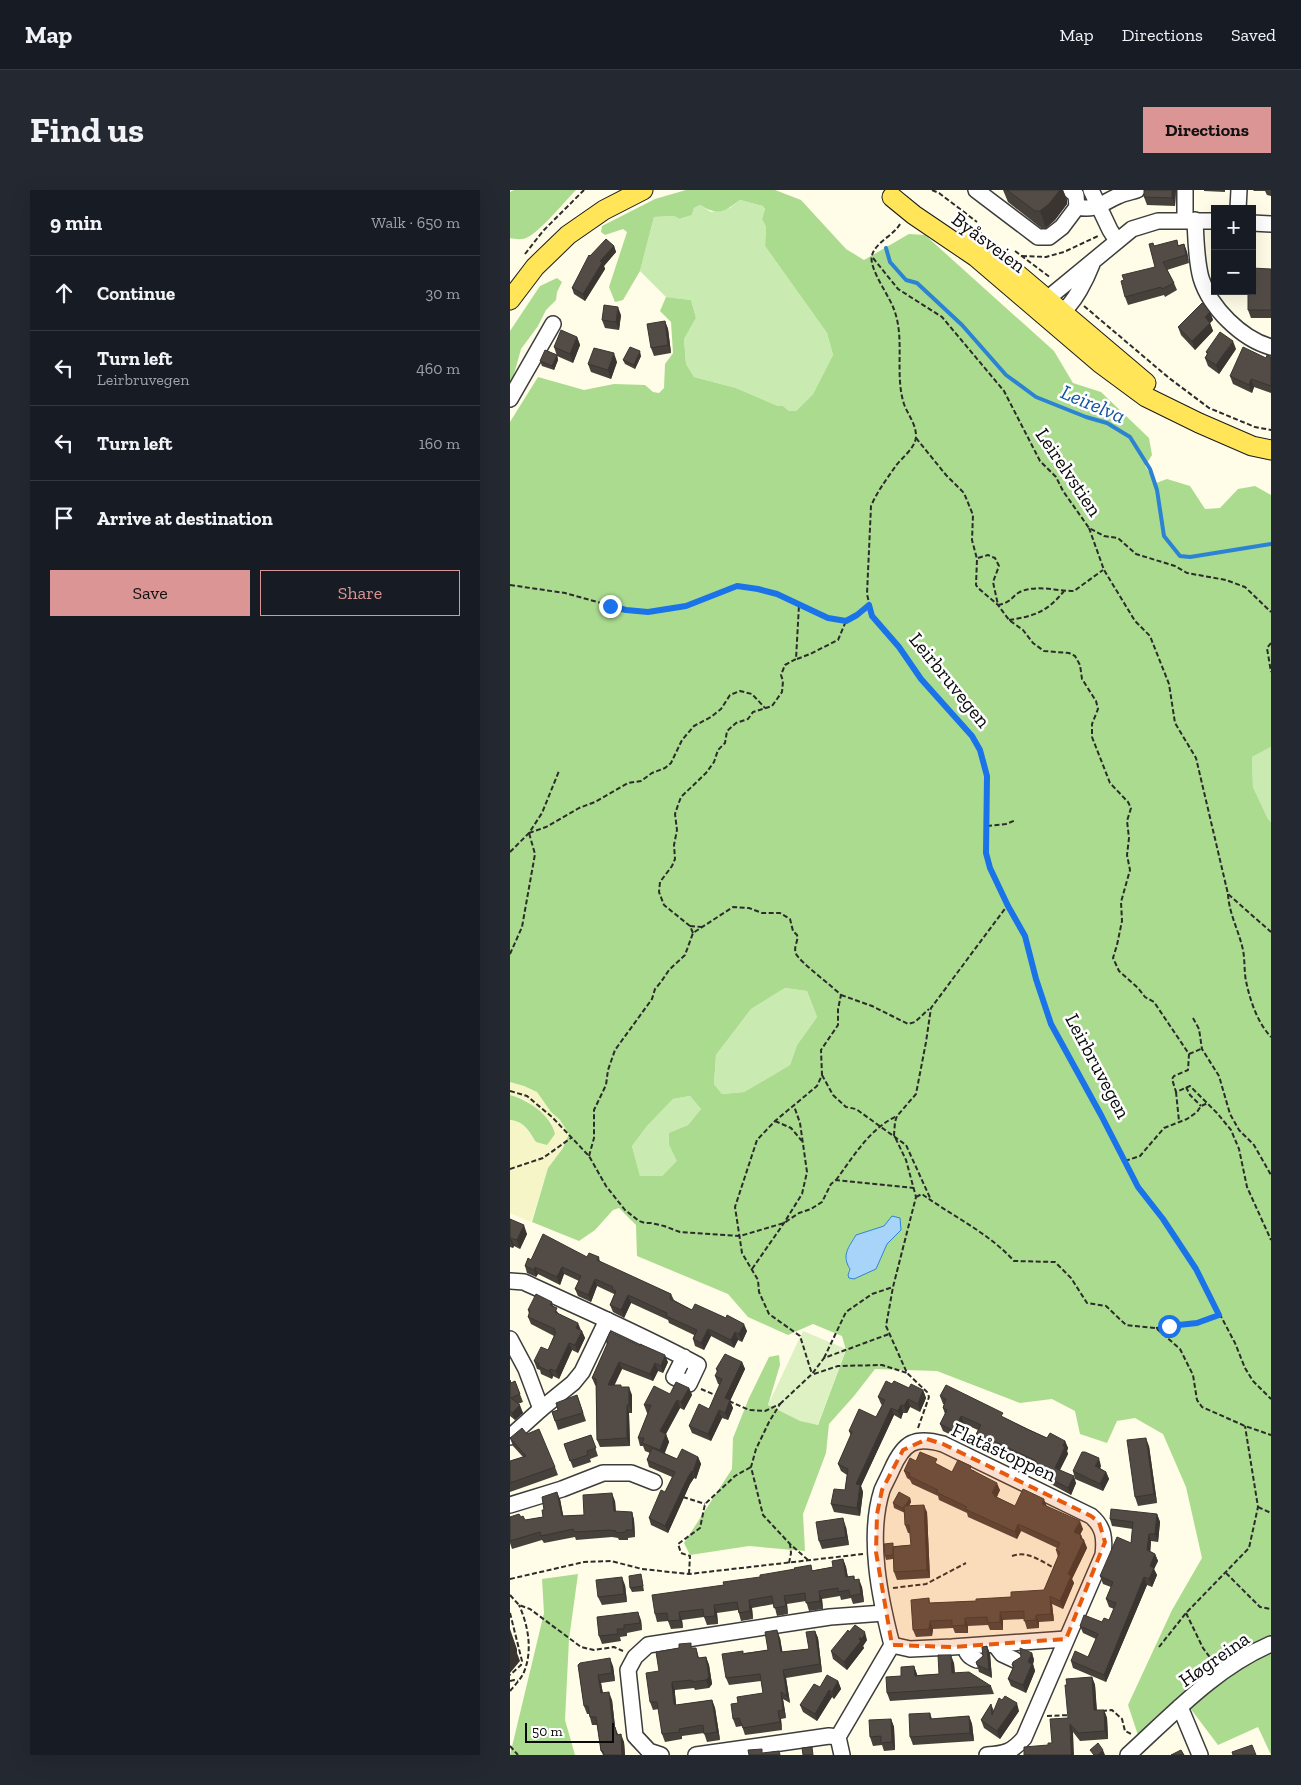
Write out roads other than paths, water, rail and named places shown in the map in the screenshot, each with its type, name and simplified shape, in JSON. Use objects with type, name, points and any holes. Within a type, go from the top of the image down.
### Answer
[{"type":"main road","points":[[510,300],[534,267],[568,235],[604,210],[643,190]]},
{"type":"main road","name":"Byåsveien","points":[[885,193],[918,204],[950,223],[990,251],[1052,309],[1100,363],[1146,397],[1252,446],[1271,450]]},
{"type":"street","points":[[986,193],[1038,236],[1049,237],[1062,227],[1077,207],[1076,194],[1070,190]]},
{"type":"street","points":[[1091,190],[1117,240]]},
{"type":"street","points":[[1077,207],[1088,209],[1099,206],[1137,190]]},
{"type":"street","points":[[1186,190],[1202,279],[1212,299],[1227,320],[1245,335],[1271,347]]},
{"type":"street","points":[[1238,205],[1239,190]]},
{"type":"street","points":[[1052,309],[1075,298],[1086,280],[1092,264],[1117,240],[1132,230],[1158,221],[1211,221]]},
{"type":"street","points":[[1256,223],[1271,224]]},
{"type":"street","points":[[510,399],[553,324]]},
{"type":"street","points":[[510,1280],[524,1282],[684,1357],[674,1377],[689,1384]]},
{"type":"street","points":[[510,1437],[573,1383],[582,1372],[607,1320]]},
{"type":"street","points":[[510,1339],[526,1369],[541,1409]]},
{"type":"street","name":"Flatåstoppen","points":[[884,1613],[876,1552],[877,1514],[882,1490],[894,1463],[903,1450],[913,1442],[927,1439],[942,1444],[1091,1516],[1099,1522],[1105,1542],[1103,1555],[1024,1738],[1015,1748],[1001,1754],[987,1755]]},
{"type":"street","points":[[510,1505],[562,1489],[603,1473],[631,1473],[654,1482]]},
{"type":"street","points":[[661,1755],[650,1751],[635,1736],[628,1670],[635,1656],[648,1645],[830,1617],[884,1613],[892,1646],[838,1737],[842,1755]]},
{"type":"street","points":[[892,1646],[910,1649],[1066,1639]]},
{"type":"street","name":"Høgreina","points":[[1128,1755],[1180,1707],[1221,1674],[1248,1654],[1271,1644]]},
{"type":"street","points":[[995,1645],[1002,1654],[1015,1660]]},
{"type":"street","points":[[966,1646],[966,1652],[970,1658],[977,1660]]},
{"type":"street","name":"Høgreina","points":[[1180,1707],[1200,1755]]},
{"type":"street","points":[[696,1755],[829,1736],[838,1737]]},
{"type":"water","points":[[892,1216],[900,1218],[901,1230],[887,1244],[876,1269],[854,1279],[849,1278],[850,1269],[847,1264],[846,1255],[856,1235],[884,1226]]},
{"type":"waterway","name":"Leirelva","points":[[886,248],[890,262],[906,280],[917,283],[962,325],[1006,375],[1036,397],[1086,417],[1107,423],[1130,437],[1150,469],[1157,490],[1164,536],[1180,556],[1190,557],[1271,544]]}]
